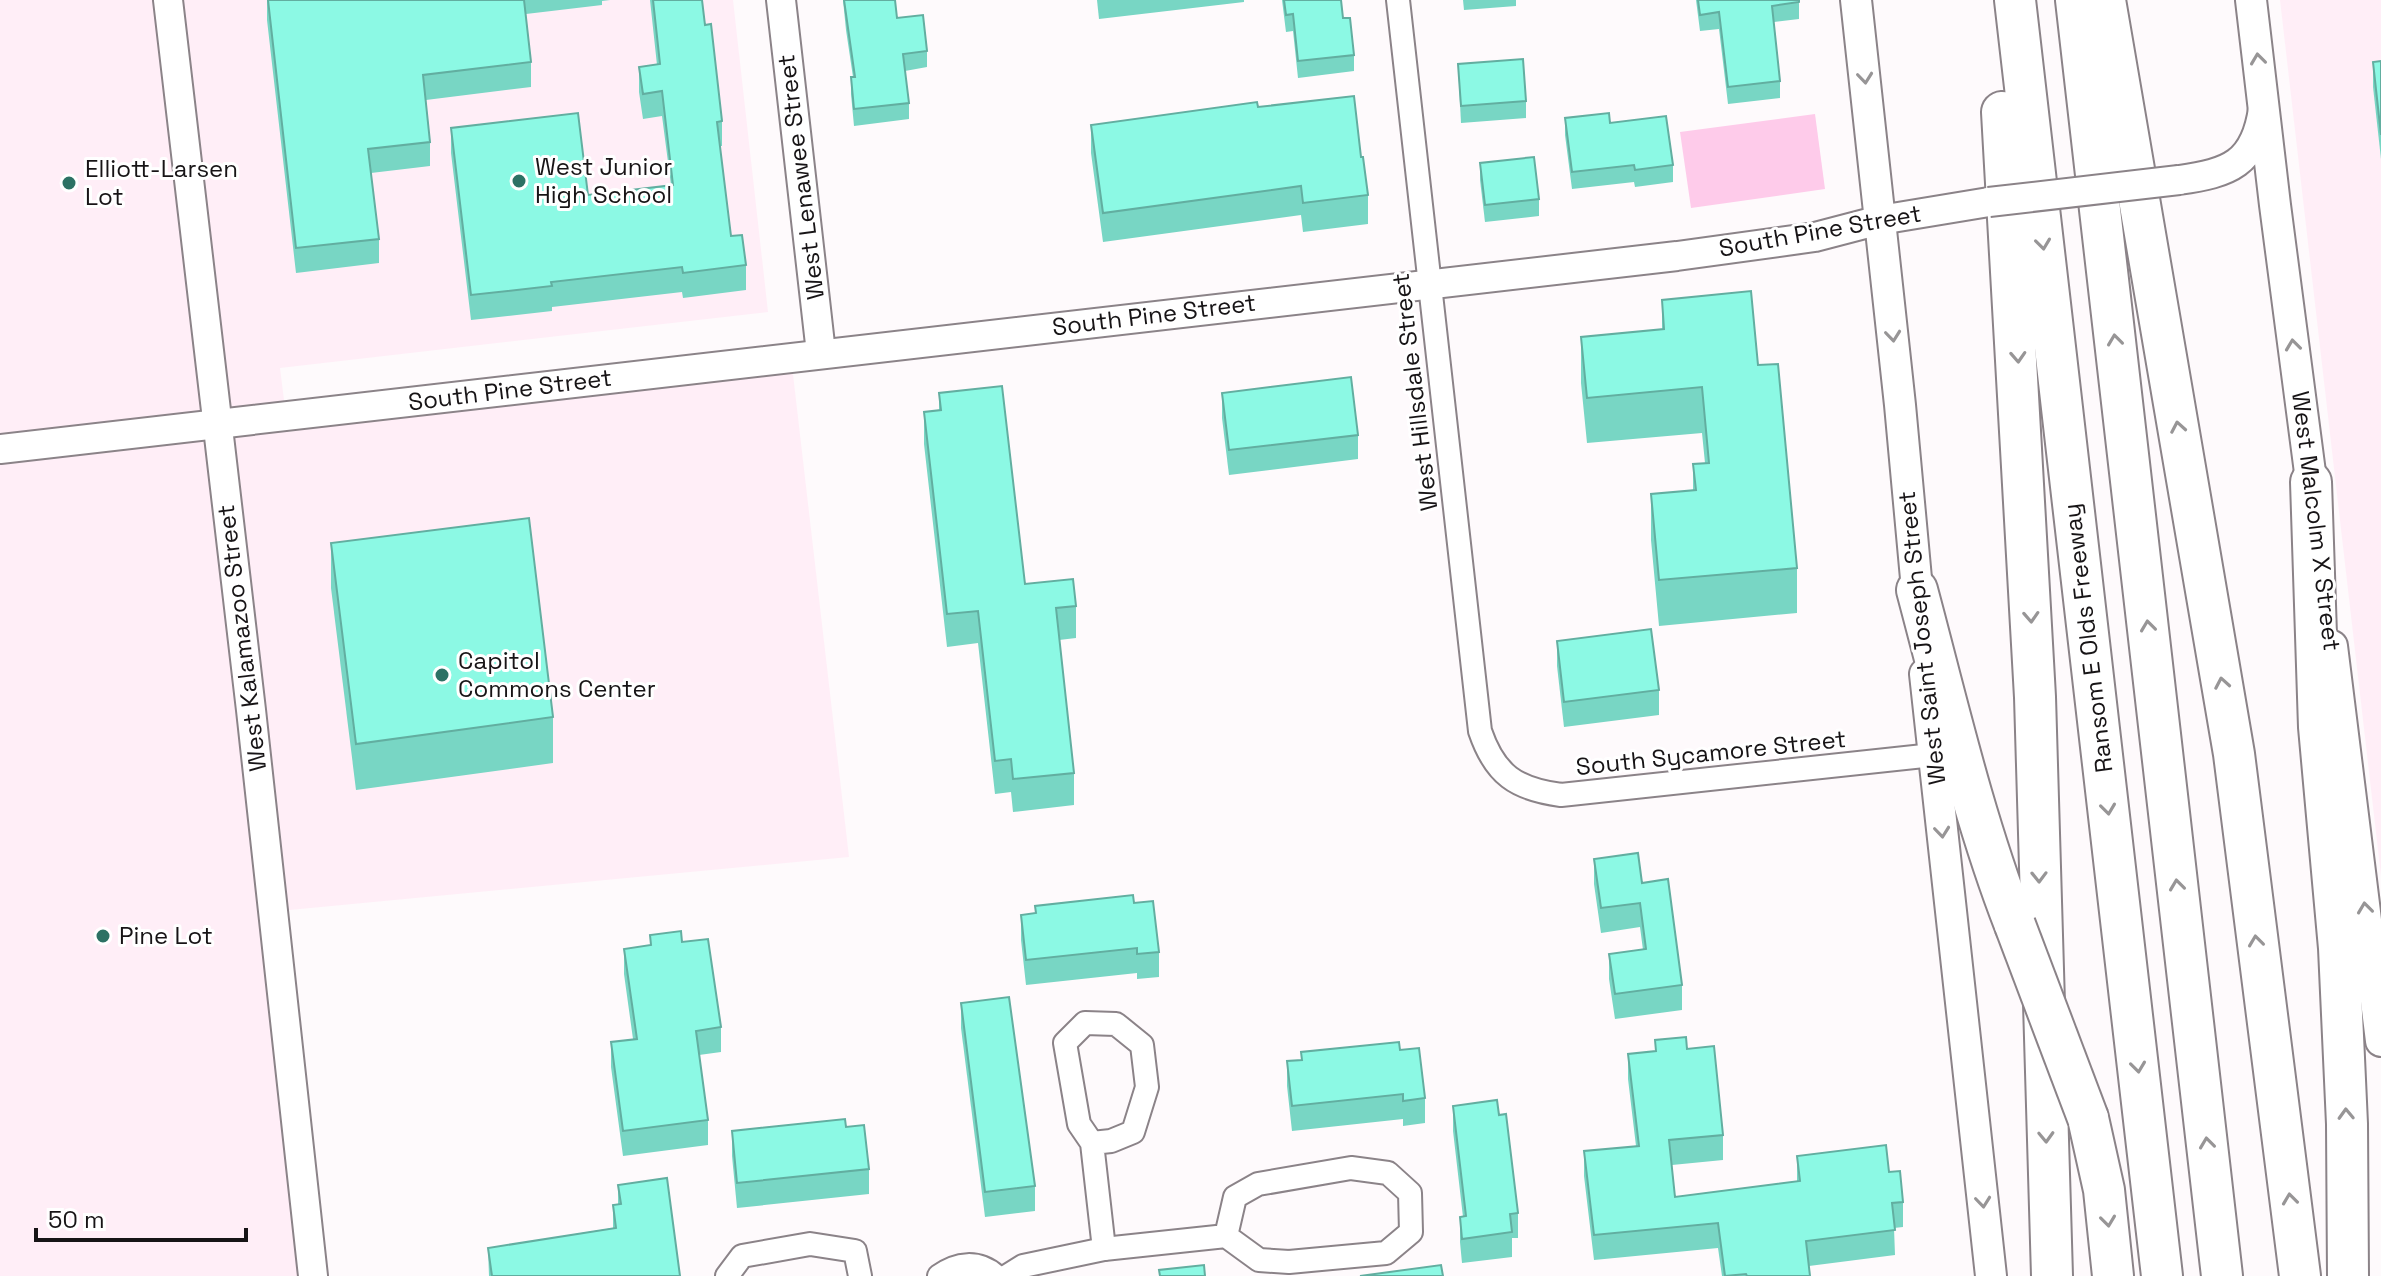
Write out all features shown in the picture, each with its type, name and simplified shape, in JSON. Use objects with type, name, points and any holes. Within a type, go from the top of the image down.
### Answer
[{"type":"highway","points":[[1994,0],[2017,334],[2035,697],[2052,1276]]},
{"type":"highway","name":"Ransom E Olds Freeway","points":[[2015,0],[2162,1276]]},
{"type":"highway","points":[[2076,0],[2222,1276]]},
{"type":"highway","points":[[2105,0],[2234,754],[2300,1276]]},
{"type":"highway","points":[[2311,482],[2319,727],[2339,948],[2347,1124],[2348,1276]]},
{"type":"highway","points":[[1917,590],[1996,877],[2088,1118],[2104,1190],[2113,1276]]},
{"type":"main road","name":"West Saint Joseph Street","points":[[1856,0],[1933,755],[1991,1276]]},
{"type":"main road","name":"West Malcolm X Street","points":[[2251,0],[2381,1041]]},
{"type":"street","name":"West Kalamazoo Street","points":[[168,0],[313,1276]]},
{"type":"street","name":"West Lenawee Street","points":[[781,0],[821,353]]},
{"type":"street","name":"West Hillsdale Street","points":[[1398,0],[1480,731],[1487,753],[1501,771]]},
{"type":"street","name":"South Pine Street","points":[[0,449],[1677,256],[1815,237],[1880,220],[1989,202],[2220,173],[2241,159],[2257,137],[2264,106]]},
{"type":"street","name":"South Sycamore Street","points":[[1501,771],[1517,785],[1561,795],[1933,755]]},
{"type":"street","points":[[1092,1143],[1111,1141],[1133,1132],[1147,1087],[1142,1045],[1116,1024],[1085,1023],[1065,1043],[1079,1124],[1092,1143],[1104,1249]]},
{"type":"street","points":[[1007,1276],[1023,1266],[1104,1249],[1226,1236],[1259,1260],[1289,1262],[1386,1253],[1411,1232],[1410,1193],[1388,1173],[1351,1168],[1258,1184],[1235,1197],[1226,1236]]},
{"type":"street","points":[[727,1276],[742,1256],[810,1244],[855,1251],[860,1276]]},
{"type":"street","points":[[939,1276],[965,1265],[978,1266],[996,1276]]},
{"type":"shaded area","points":[[0,0],[733,0],[768,312],[280,368],[288,432],[791,357],[849,857],[279,911],[318,1276],[0,1276]]},
{"type":"shaded area","points":[[2280,0],[2381,0],[2381,876]]},
{"type":"shaded area","points":[[1815,114],[1825,189],[1691,208],[1680,132]]},
{"type":"building","points":[[268,0],[524,0],[531,62],[423,75],[430,142],[368,149],[379,239],[296,248]]},
{"type":"building","name":"West Junior High School","points":[[653,0],[702,0],[705,25],[711,24],[722,121],[717,122],[731,236],[742,235],[746,265],[683,273],[682,267],[471,295],[451,128],[578,113],[588,195],[673,185],[662,91],[643,94],[639,67],[660,64]]},
{"type":"building","points":[[844,0],[895,0],[897,18],[923,15],[927,51],[903,54],[909,103],[854,109],[851,77],[855,77]]},
{"type":"building","points":[[1284,0],[1341,0],[1343,18],[1350,18],[1354,55],[1298,61],[1293,14],[1286,15]]},
{"type":"building","points":[[1698,0],[1799,0],[1772,6],[1780,81],[1728,87],[1719,12],[1700,15]]},
{"type":"building","points":[[1523,59],[1526,101],[1461,106],[1458,64]]},
{"type":"building","points":[[2381,61],[2381,135],[2373,62]]},
{"type":"building","points":[[1354,96],[1368,195],[1303,203],[1301,186],[1103,213],[1091,125],[1257,102],[1258,107]]},
{"type":"building","points":[[1609,113],[1610,123],[1666,116],[1673,165],[1635,170],[1634,165],[1572,172],[1565,118]]},
{"type":"building","points":[[1534,157],[1539,199],[1485,205],[1480,163]]},
{"type":"building","points":[[1751,291],[1758,365],[1778,364],[1797,568],[1659,580],[1651,494],[1696,490],[1693,464],[1709,463],[1702,387],[1587,398],[1581,337],[1664,329],[1662,300]]},
{"type":"building","points":[[1351,377],[1358,435],[1229,450],[1222,393]]},
{"type":"building","points":[[1002,386],[1025,584],[1073,579],[1076,606],[1056,608],[1074,773],[1013,779],[1011,759],[995,761],[978,611],[947,614],[924,412],[941,410],[939,393]]},
{"type":"building","name":"Capitol Commons Center","points":[[529,518],[553,717],[356,744],[331,543]]},
{"type":"building","points":[[1651,629],[1659,690],[1564,702],[1557,641]]},
{"type":"building","points":[[1638,853],[1642,883],[1668,879],[1682,985],[1615,994],[1609,954],[1646,949],[1640,903],[1601,908],[1594,859]]},
{"type":"building","points":[[1133,895],[1134,903],[1153,901],[1159,952],[1137,954],[1137,948],[1026,960],[1021,915],[1036,913],[1035,906]]},
{"type":"building","points":[[681,931],[682,942],[708,939],[721,1027],[696,1031],[708,1120],[623,1131],[611,1042],[637,1039],[624,949],[651,945],[650,935]]},
{"type":"building","points":[[1009,997],[1035,1186],[985,1192],[961,1003]]},
{"type":"building","points":[[1686,1037],[1687,1049],[1714,1046],[1723,1135],[1669,1140],[1675,1197],[1800,1181],[1797,1156],[1886,1145],[1889,1172],[1900,1171],[1903,1202],[1892,1203],[1895,1230],[1806,1241],[1810,1276],[1725,1276],[1718,1223],[1594,1235],[1584,1151],[1639,1146],[1628,1054],[1656,1051],[1655,1040]]},
{"type":"building","points":[[1399,1042],[1400,1050],[1419,1048],[1425,1098],[1403,1101],[1403,1094],[1292,1106],[1287,1061],[1302,1060],[1301,1052]]},
{"type":"building","points":[[1497,1100],[1499,1115],[1506,1114],[1518,1213],[1510,1214],[1512,1232],[1462,1239],[1460,1217],[1466,1216],[1453,1106]]},
{"type":"building","points":[[845,1119],[846,1127],[864,1125],[869,1169],[737,1183],[732,1131]]},
{"type":"building","points":[[667,1178],[680,1276],[492,1276],[488,1248],[616,1228],[613,1205],[621,1204],[618,1185]]},
{"type":"building","points":[[1204,1265],[1205,1276],[1160,1276],[1159,1270]]},
{"type":"building","points":[[1441,1265],[1443,1276],[1360,1276]]},
{"type":"place","name":"West Junior High School","points":[[519,181]]},
{"type":"place","name":"Elliott-Larsen Lot","points":[[69,183]]},
{"type":"place","name":"Capitol Commons Center","points":[[442,675]]},
{"type":"place","name":"Pine Lot","points":[[103,936]]}]
